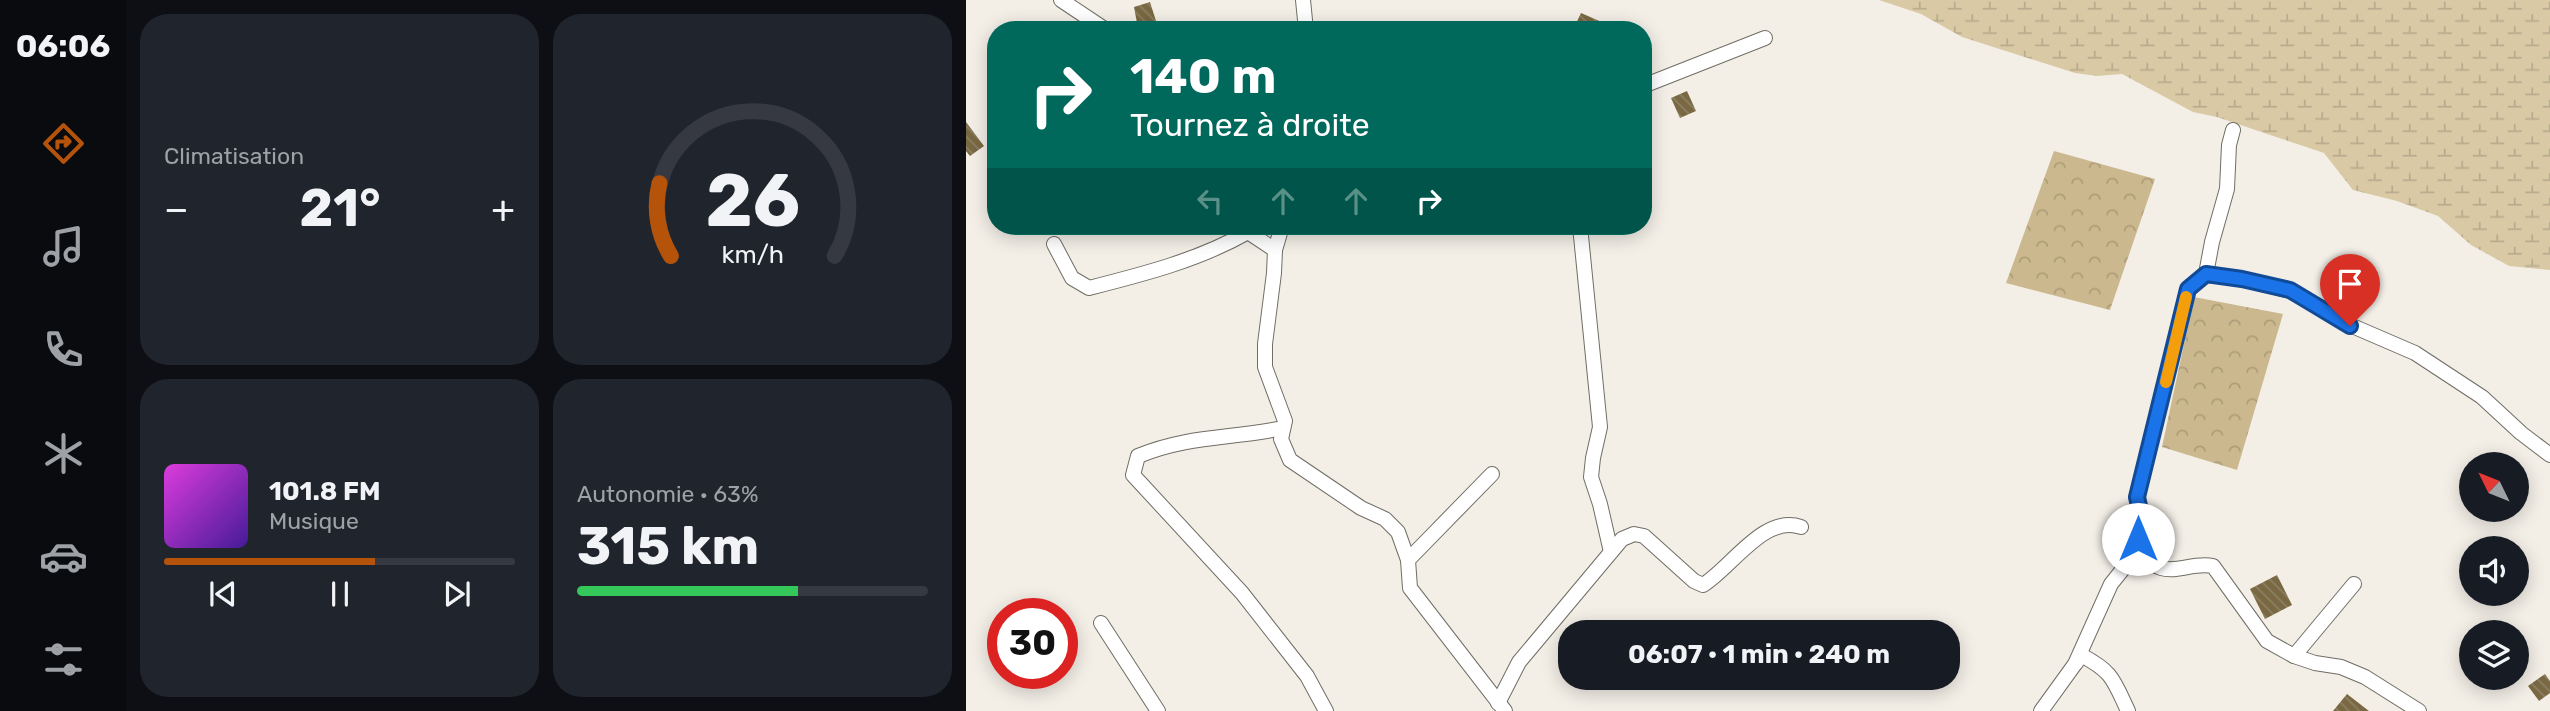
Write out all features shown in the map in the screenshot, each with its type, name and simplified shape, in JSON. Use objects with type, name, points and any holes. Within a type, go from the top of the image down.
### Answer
[{"type":"street","points":[[1061,0],[1092,21]]},
{"type":"street","points":[[1303,0],[1305,21]]},
{"type":"street","points":[[1652,82],[1765,38]]},
{"type":"street","points":[[2075,664],[2110,584],[2134,554],[2143,524],[2137,497],[2188,289],[2206,274],[2227,189],[2229,145],[2233,130]]},
{"type":"street","points":[[1054,244],[1072,278],[1089,288],[1195,258],[1223,246],[1238,235]]},
{"type":"street","points":[[1254,235],[1275,250]]},
{"type":"street","points":[[1279,235],[1275,250],[1267,318],[1265,367],[1285,421],[1281,439],[1290,460],[1361,508],[1385,519],[1398,532],[1408,560],[1410,589],[1501,707]]},
{"type":"street","points":[[1581,235],[1601,427],[1591,477],[1611,552]]},
{"type":"street","points":[[2206,274],[2290,290],[2350,326],[2415,353],[2482,397],[2550,455]]},
{"type":"street","points":[[1283,428],[1186,441],[1158,448],[1138,456],[1133,475],[1242,593],[1307,676],[1326,711]]},
{"type":"street","points":[[1408,560],[1492,474]]},
{"type":"street","points":[[1501,707],[1519,662],[1622,539],[1634,534],[1644,536],[1694,581],[1703,585],[1761,535],[1776,526],[1792,524],[1801,527]]},
{"type":"street","points":[[2134,554],[2160,568],[2173,569],[2200,563],[2213,566],[2267,641],[2294,656],[2341,667],[2365,677],[2419,711]]},
{"type":"street","points":[[2294,656],[2354,584]]},
{"type":"street","points":[[1101,623],[1158,711]]},
{"type":"street","points":[[2041,711],[2081,655],[2103,667],[2112,677],[2128,711]]},
{"type":"green space","points":[[1879,0],[2550,0],[2550,270],[2509,266],[2471,245],[2438,216],[2397,201],[2353,190],[2324,153],[2217,117],[2193,112],[2122,74],[2097,76],[2075,73],[1962,37],[1921,14]]},
{"type":"green space","points":[[2054,151],[2155,179],[2110,310],[2006,283]]},
{"type":"green space","points":[[2194,297],[2283,314],[2237,470],[2162,447]]},
{"type":"building","points":[[1150,2],[1156,21],[1137,21],[1134,7]]},
{"type":"building","points":[[1581,13],[1599,21],[1577,21]]},
{"type":"building","points":[[1687,91],[1696,111],[1680,118],[1671,98]]},
{"type":"building","points":[[966,122],[984,146],[970,156],[966,151]]},
{"type":"building","points":[[2277,575],[2292,605],[2265,619],[2250,589]]},
{"type":"building","points":[[2545,674],[2550,681],[2550,693],[2539,701],[2529,685]]},
{"type":"building","points":[[2347,694],[2369,711],[2333,711]]},
{"type":"slow traffic","points":[[2166,382],[2186,297]]},
{"type":"route","points":[[2138,539],[2143,524],[2137,497],[2188,289],[2206,274],[2242,279],[2290,290],[2350,326]]}]
